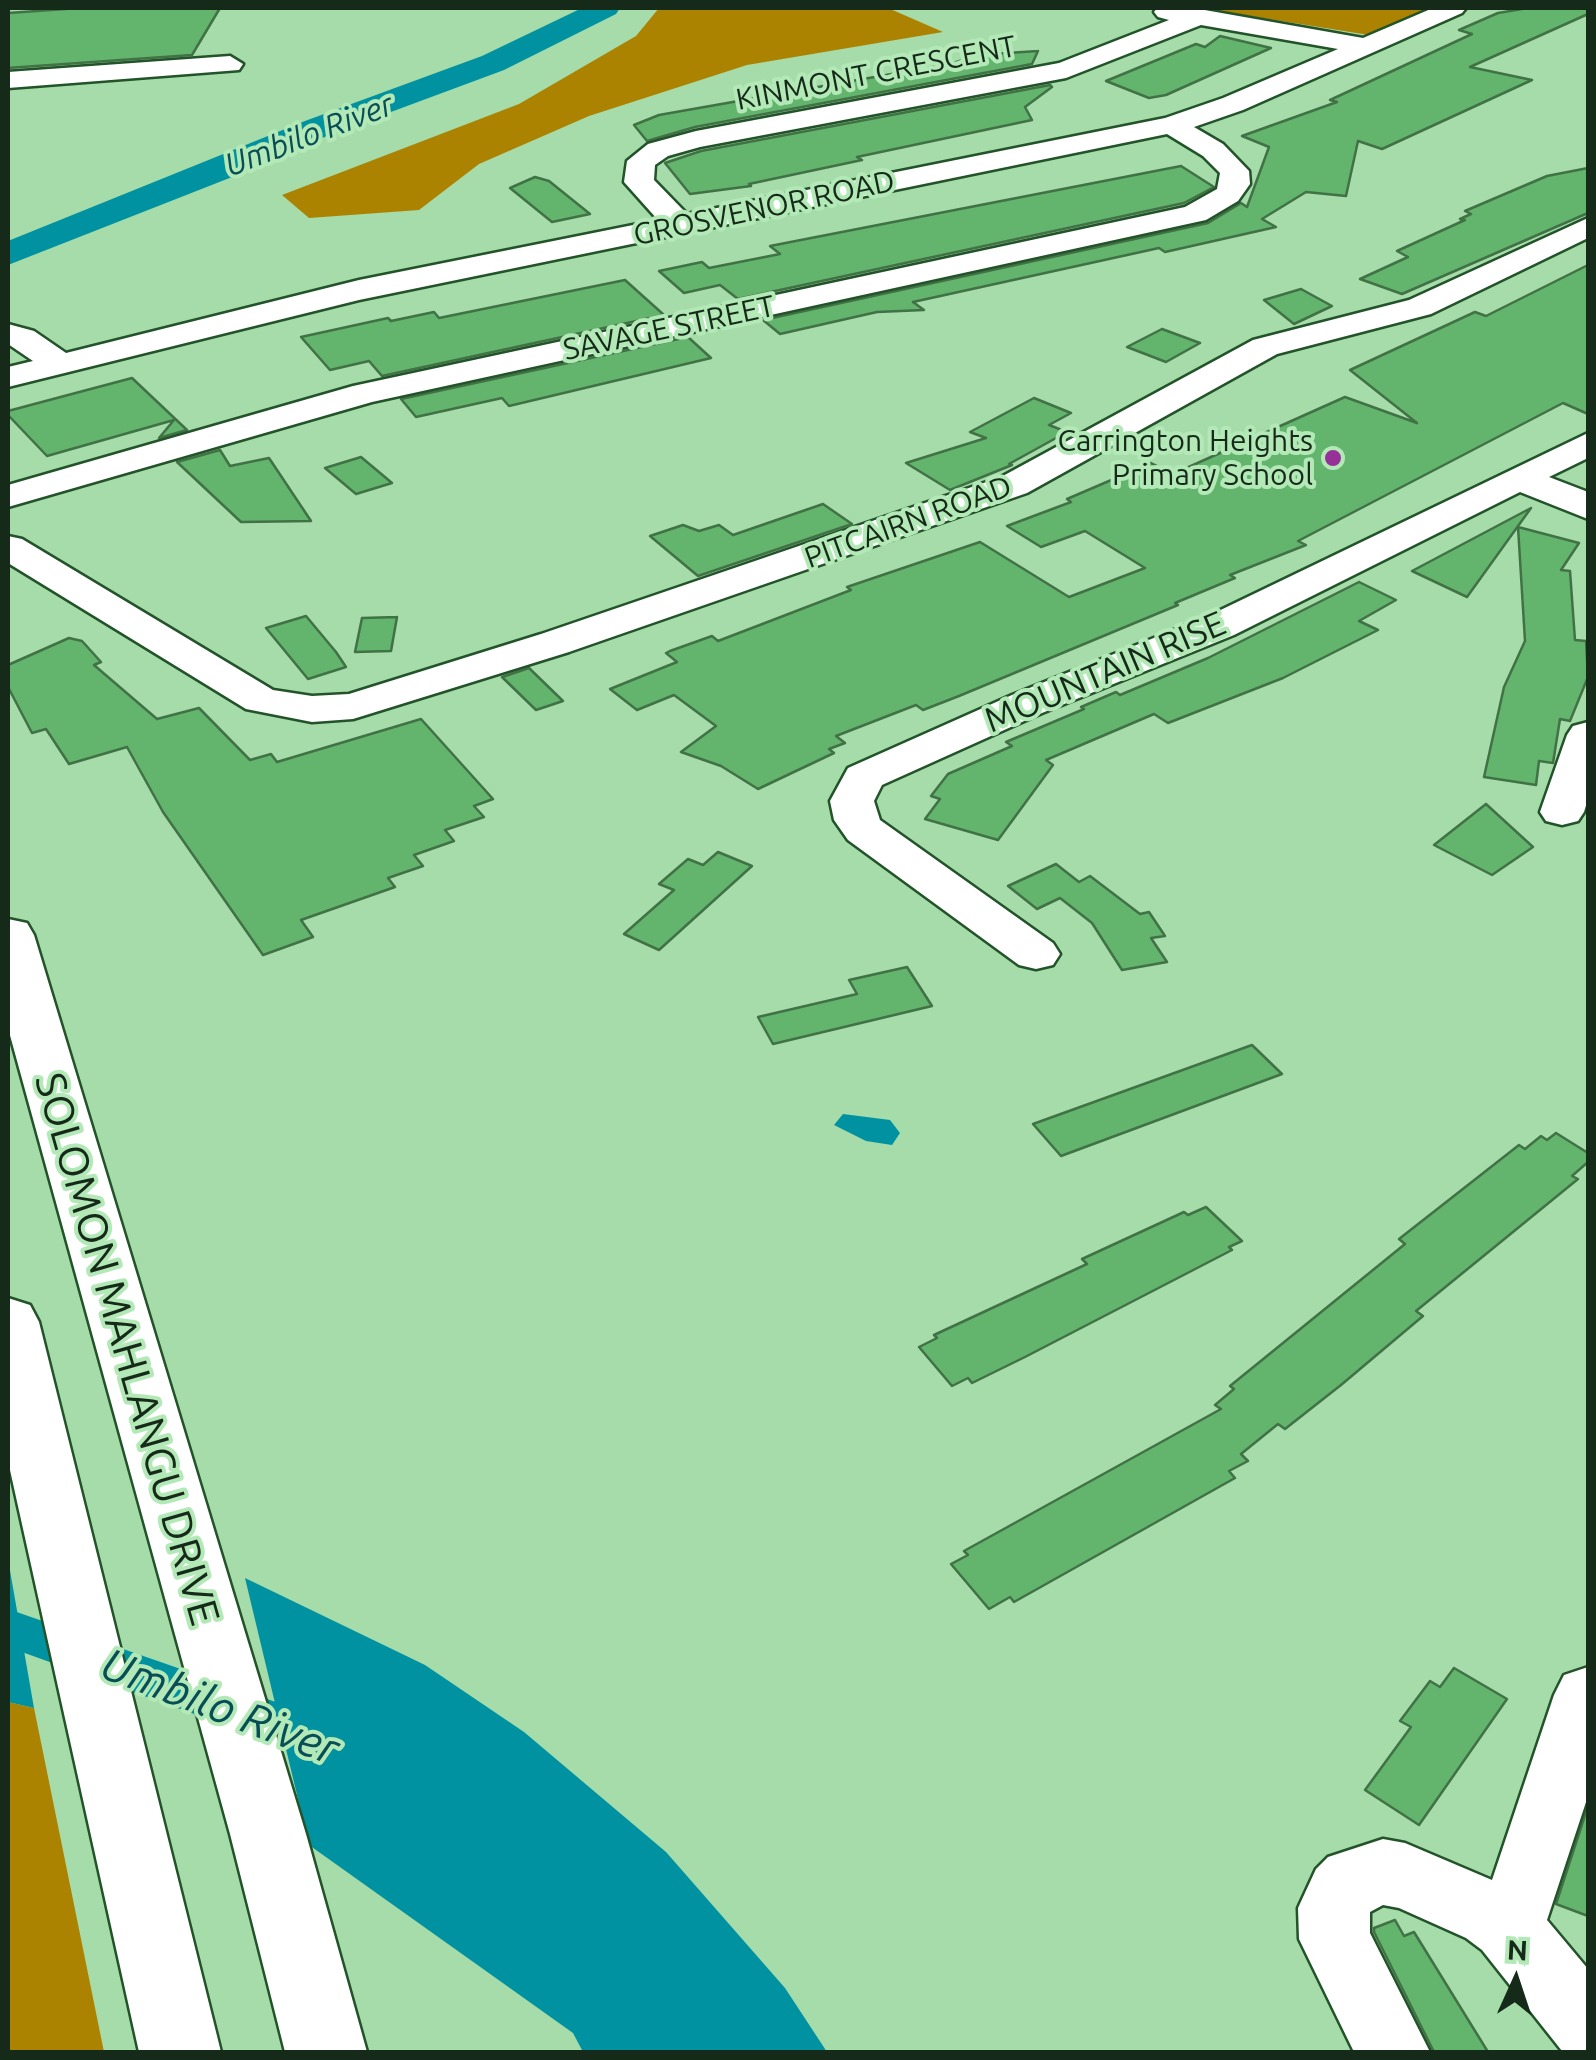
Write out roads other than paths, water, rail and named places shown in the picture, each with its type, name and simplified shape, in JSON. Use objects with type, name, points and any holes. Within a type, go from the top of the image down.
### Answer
[{"type":"highway","name":"SOLOMON MAHLANGU DRIVE","points":[[8,935],[268,1834],[326,2052]]},
{"type":"highway","points":[[8,1322],[180,2052]]},
{"type":"street","points":[[1138,8],[1367,46]]},
{"type":"street","name":"GROSVENOR ROAD","points":[[8,376],[360,290],[1171,125],[1232,104],[1453,8]]},
{"type":"street","name":"KINMONT CRESCENT","points":[[680,225],[639,182],[641,162],[658,150],[696,139],[1066,70],[1199,17]]},
{"type":"street","points":[[8,80],[230,64]]},
{"type":"street","name":"SAVAGE STREET","points":[[8,496],[138,455],[365,393],[1195,214],[1228,195],[1236,184],[1234,171],[1214,150],[1171,125]]},
{"type":"street","name":"PITCAIRN ROAD","points":[[8,548],[261,700],[312,709],[353,706],[1014,485],[1265,347],[1420,307],[1588,227]]},
{"type":"street","points":[[8,334],[22,338],[60,364]]},
{"type":"street","name":"MOUNTAIN RISE","points":[[1036,954],[864,830],[856,820],[852,801],[864,777],[936,742],[1220,626],[1588,444]]},
{"type":"street","points":[[1521,480],[1572,498],[1588,508]]},
{"type":"street","points":[[1562,812],[1588,735]]},
{"type":"street","points":[[1507,1926],[1521,1899],[1587,1696]]},
{"type":"street","points":[[1393,2052],[1335,1939],[1334,1908],[1341,1892],[1353,1880],[1366,1875],[1405,1876],[1476,1906],[1507,1926],[1588,2025]]},
{"type":"water","points":[[843,1114],[890,1120],[900,1133],[892,1145],[866,1141],[834,1125]]},
{"type":"water","points":[[8,1559],[34,1708],[8,1702]]},
{"type":"water","points":[[245,1578],[425,1665],[524,1732],[666,1852],[785,1988],[827,2052],[583,2052],[573,2033],[309,1845]]},
{"type":"waterway","name":"Umbilo River","points":[[8,254],[317,128],[493,63],[605,8]]},
{"type":"waterway","name":"Umbilo River","points":[[8,1628],[322,1739]]},
{"type":"place","name":"Carrington Heights Primary School","points":[[1333,458]]}]
